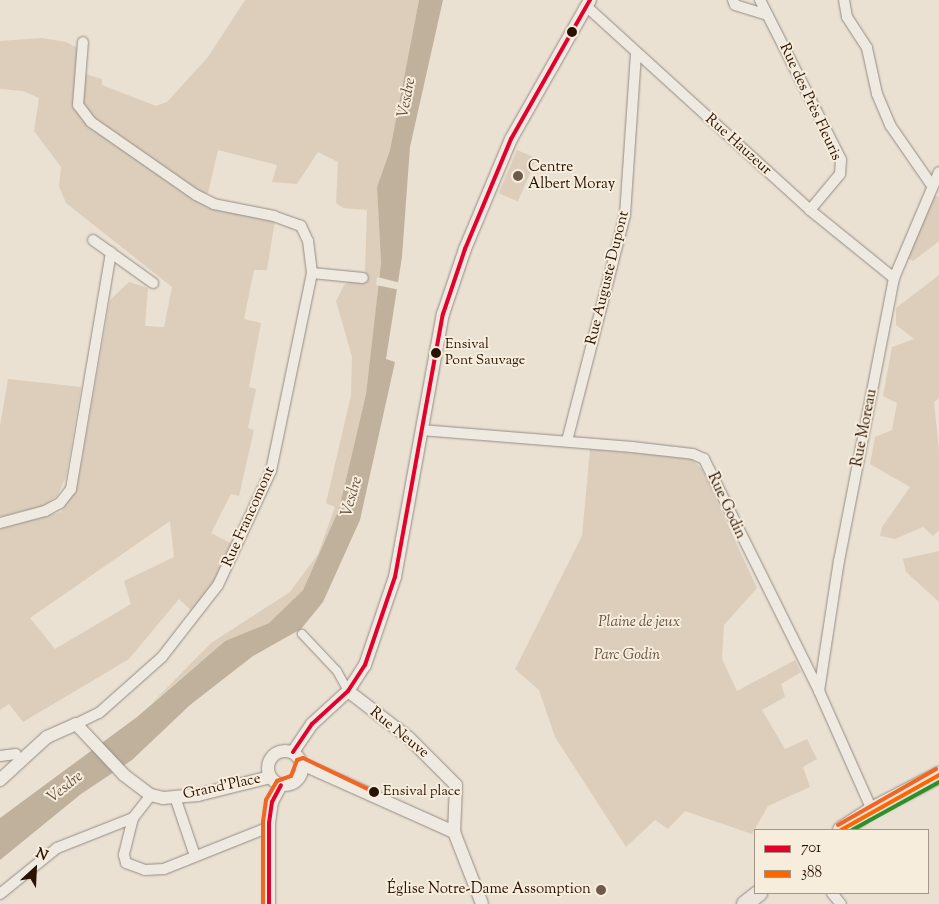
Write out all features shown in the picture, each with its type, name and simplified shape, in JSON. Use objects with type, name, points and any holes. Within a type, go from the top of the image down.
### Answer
[{"type":"main road","points":[[843,829],[872,810],[939,775]]},
{"type":"main road","points":[[746,904],[758,894]]},
{"type":"street","points":[[733,0],[735,5],[768,15]]},
{"type":"street","name":"Rue des Près Fleuris","points":[[760,0],[841,160],[840,174],[810,210]]},
{"type":"street","points":[[844,0],[848,17],[867,48],[878,94],[890,125],[933,187]]},
{"type":"street","points":[[482,904],[454,832],[302,764],[293,752],[312,724],[348,691],[365,665],[395,578],[421,430],[447,303],[461,260],[511,139],[588,3]]},
{"type":"street","name":"Rue Hauzeur","points":[[588,3],[636,53],[810,210],[894,278]]},
{"type":"street","name":"Rue Francomont","points":[[81,728],[162,657],[218,585],[271,471],[312,273],[308,241],[301,226],[274,216],[214,204],[196,195],[91,122],[78,105],[83,42]]},
{"type":"street","name":"Rue Auguste Dupont","points":[[567,441],[625,215],[636,53]]},
{"type":"street","name":"Rue Moreau","points":[[819,691],[839,561],[894,278],[939,172]]},
{"type":"street","points":[[93,240],[153,283]]},
{"type":"street","points":[[0,523],[45,511],[60,503],[71,489],[111,252]]},
{"type":"street","points":[[312,273],[363,278]]},
{"type":"street","name":"Rue Godin","points":[[421,430],[567,441],[693,454],[704,459],[819,691],[872,810]]},
{"type":"street","points":[[302,634],[337,671],[348,691]]},
{"type":"street","name":"Rue Neuve","points":[[348,691],[409,738],[449,776],[458,792],[454,832]]},
{"type":"street","points":[[0,780],[48,737],[81,728],[124,775],[151,795],[133,818],[124,854],[126,863],[145,870],[164,868],[269,827]]},
{"type":"street","name":"Grand'Place","points":[[282,785],[270,776],[268,766],[272,756],[282,751],[293,752]]},
{"type":"street","points":[[0,756],[16,754]]},
{"type":"street","name":"Grand'Place","points":[[268,904],[269,827],[272,802],[282,785],[294,782],[299,777],[302,764]]},
{"type":"street","name":"Grand'Place","points":[[151,795],[175,797],[198,795],[270,776]]},
{"type":"street","name":"Grand'Place","points":[[175,797],[195,856]]},
{"type":"street","points":[[0,894],[56,848],[133,818]]},
{"type":"street","points":[[833,894],[841,904]]},
{"type":"green space","points":[[245,0],[419,0],[390,150],[377,187],[381,263],[366,394],[339,509],[303,590],[269,623],[225,641],[152,703],[211,643],[290,592],[318,554],[335,507],[326,503],[351,395],[352,357],[336,301],[344,285],[365,272],[367,210],[343,208],[336,203],[338,162],[318,152],[297,184],[272,182],[277,165],[218,150],[208,193],[195,194],[115,139],[80,104],[82,73],[102,79],[102,85],[156,106],[167,102],[208,57]]},
{"type":"green space","points":[[42,38],[66,42],[81,50],[82,117],[207,207],[275,221],[267,270],[254,270],[244,319],[261,323],[249,387],[256,389],[248,428],[254,430],[239,496],[231,494],[211,533],[236,546],[194,613],[179,599],[129,659],[23,722],[9,704],[0,710],[0,529],[61,512],[77,488],[110,300],[129,282],[148,288],[145,326],[164,327],[172,287],[66,203],[59,186],[61,167],[34,131],[39,98],[23,91],[0,89],[0,41]],"holes":[[[170,521],[174,557],[124,581],[131,604],[55,649],[30,618]]]},
{"type":"green space","name":"Centre Albert Moray","points":[[517,150],[536,158],[518,201],[499,193]]},
{"type":"green space","points":[[930,194],[939,197],[939,241],[913,261],[904,256]]},
{"type":"green space","points":[[939,275],[939,398],[934,402],[939,450],[939,530],[933,536],[923,527],[895,539],[880,536],[882,527],[910,487],[870,464],[875,437],[892,430],[897,403],[883,396],[892,347],[914,339],[896,325],[896,308]]},
{"type":"green space","points":[[8,379],[81,387],[66,477],[57,496],[43,506],[0,517],[0,426]]},
{"type":"green space","name":"Parc Godin","points":[[590,449],[690,458],[702,469],[757,588],[724,625],[722,659],[737,691],[795,660],[801,672],[781,684],[785,697],[762,710],[785,749],[807,739],[817,759],[803,767],[810,787],[768,806],[752,834],[685,811],[668,829],[655,820],[626,847],[555,737],[539,690],[515,669],[582,536]]},
{"type":"green space","points":[[939,551],[939,602],[906,572],[903,559]]},
{"type":"water","name":"Vesdre","points":[[419,0],[443,0],[410,147],[402,257],[386,359],[395,362],[360,520],[323,602],[301,629],[253,656],[190,705],[132,760],[81,794],[0,860],[0,818],[137,717],[225,641],[269,623],[303,590],[339,509],[366,394],[381,263],[377,187],[390,150]]},
{"type":"pier","points":[[377,277],[401,283],[400,290],[376,285]]},
{"type":"transit line","name":"701","points":[[293,752],[312,724],[348,691],[365,665],[395,577],[443,314],[465,249],[511,139],[590,0]]},
{"type":"transit line","points":[[263,904],[263,822],[266,800],[277,781],[291,776],[297,760],[303,758],[374,792]]},
{"type":"transit line","points":[[838,825],[936,769]]},
{"type":"transit line","name":"388","points":[[843,829],[939,775]]},
{"type":"transit line","points":[[854,829],[939,782]]},
{"type":"transit line","name":"701","points":[[269,904],[269,823],[272,802],[281,785]]},
{"type":"place","name":"Centre Albert Moray","points":[[518,176]]},
{"type":"place","name":"Ensival Pont Sauvage","points":[[436,353]]},
{"type":"place","name":"Ensival place","points":[[374,792]]},
{"type":"place","name":"Église Notre-Dame Assomption","points":[[601,890]]},
{"type":"park label","name":"Plaine de jeux","points":[[639,623]]}]
